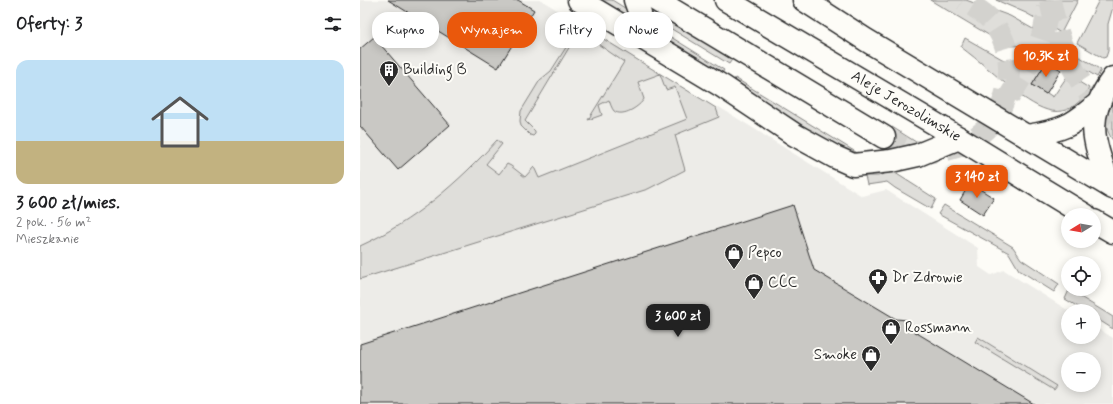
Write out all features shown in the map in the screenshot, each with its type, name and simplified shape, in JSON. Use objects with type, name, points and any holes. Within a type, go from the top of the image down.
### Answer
[{"type":"main road","points":[[579,0],[614,21]]},
{"type":"main road","points":[[635,0],[639,12]]},
{"type":"main road","points":[[656,0],[884,137]]},
{"type":"main road","name":"Aleje Jerozolimskie","points":[[726,0],[959,138],[1074,208]]},
{"type":"main road","points":[[804,0],[866,40],[1111,187]]},
{"type":"main road","points":[[660,48],[722,86],[795,135],[853,165],[891,161],[918,155],[959,138]]},
{"type":"main road","points":[[1111,187],[1094,137],[1093,123],[1098,103],[1113,78]]},
{"type":"main road","points":[[1026,136],[1066,126],[1080,118],[1098,103]]},
{"type":"main road","points":[[1101,225],[1113,232]]},
{"type":"shaded area","points":[[360,0],[541,0],[560,12],[545,12],[545,48],[606,48],[606,40],[614,45],[614,48],[619,48],[716,108],[719,107],[862,196],[886,190],[978,248],[979,267],[991,275],[1004,270],[1061,306],[1061,344],[1101,344],[1101,330],[1113,338],[1113,404],[360,404]]},
{"type":"shaded area","points":[[601,0],[612,0],[631,12],[621,12]]},
{"type":"shaded area","points":[[930,0],[966,0],[1010,16],[1056,42],[1055,45],[1007,46]]},
{"type":"shaded area","points":[[996,0],[1078,0],[1061,33],[1026,13]]},
{"type":"shaded area","points":[[1099,0],[1113,0],[1113,7],[1108,24],[1108,51],[1106,57],[1103,58],[1077,43]]},
{"type":"shaded area","points":[[650,8],[657,12],[651,12]]},
{"type":"shaded area","points":[[673,22],[733,58],[729,64],[673,30]]},
{"type":"shaded area","points":[[673,38],[724,70],[721,75],[673,44]]},
{"type":"shaded area","points":[[965,38],[1008,61],[1044,59],[1047,61],[1032,85],[1053,97],[1066,78],[1071,77],[1089,88],[1084,96],[1071,108],[1062,111],[1053,111],[1043,108],[1022,97],[961,47]]},
{"type":"shaded area","points":[[606,41],[614,45],[614,48],[618,48],[716,108],[719,117],[675,135],[685,170],[648,189],[360,279],[360,246],[398,225],[434,200],[467,171],[497,140],[502,144],[486,164],[499,174],[507,164],[525,177],[534,167],[539,178],[687,119],[675,87],[666,90],[660,74],[638,82],[644,99],[635,108],[626,112],[618,113],[613,110],[609,100],[599,105],[602,115],[588,120],[624,62],[604,48],[606,48]]},
{"type":"shaded area","points":[[566,48],[569,48],[525,121],[535,131],[533,136],[521,126],[521,111],[540,80],[551,71]]},
{"type":"shaded area","points":[[1072,52],[1101,70],[1097,77],[1072,62],[1070,55]]},
{"type":"shaded area","points":[[735,78],[859,154],[837,147],[733,82]]},
{"type":"shaded area","points":[[1113,102],[1113,140],[1108,131],[1107,117]]},
{"type":"shaded area","points":[[892,127],[917,143],[885,152],[879,147]]},
{"type":"shaded area","points":[[892,171],[936,199],[931,209],[887,182],[867,185],[865,176],[878,176]]},
{"type":"shaded area","points":[[944,205],[1013,247],[1021,259],[1059,284],[1054,292],[1019,270],[1009,253],[938,214]]},
{"type":"shaded area","points":[[1066,296],[1079,296],[1092,304],[1073,304],[1065,299]]},
{"type":"shaded area","points":[[1101,310],[1113,317],[1113,329],[1101,321]]},
{"type":"shaded area","points":[[978,337],[1057,386],[1054,390],[975,342]]},
{"type":"building","points":[[388,0],[518,0],[534,10],[533,12],[447,12],[447,36],[439,32],[439,12],[407,12]]},
{"type":"building","name":"Building B","points":[[372,39],[372,48],[384,48],[450,125],[398,170],[360,126],[360,49]]},
{"type":"building","points":[[466,48],[510,48],[498,68]]},
{"type":"building","points":[[1047,61],[1061,70],[1046,94],[1032,85]]},
{"type":"building","points":[[970,183],[994,198],[983,215],[960,200]]},
{"type":"building","points":[[793,205],[814,270],[896,319],[908,320],[907,327],[1034,404],[360,404],[360,344]]},
{"type":"tunnel","points":[[884,137],[912,150],[924,152],[948,150],[970,141],[980,134],[989,126],[998,113],[1002,106],[1007,88],[1009,63],[1006,47],[999,31],[991,20],[963,0]]},
{"type":"tunnel","points":[[1050,0],[1059,34],[1071,65],[1079,80],[1100,107],[1113,120]]},
{"type":"tunnel","points":[[1009,97],[1029,65],[1040,43],[1044,31],[1047,6]]},
{"type":"place","name":"Building B","points":[[389,87]]},
{"type":"place","name":"Pepco","points":[[734,270]]},
{"type":"place","name":"Dr Zdrowie","points":[[878,295]]},
{"type":"place","name":"CCC","points":[[754,300]]},
{"type":"place","name":"Rossmann","points":[[891,345]]},
{"type":"place","name":"Smoke","points":[[871,372]]}]
